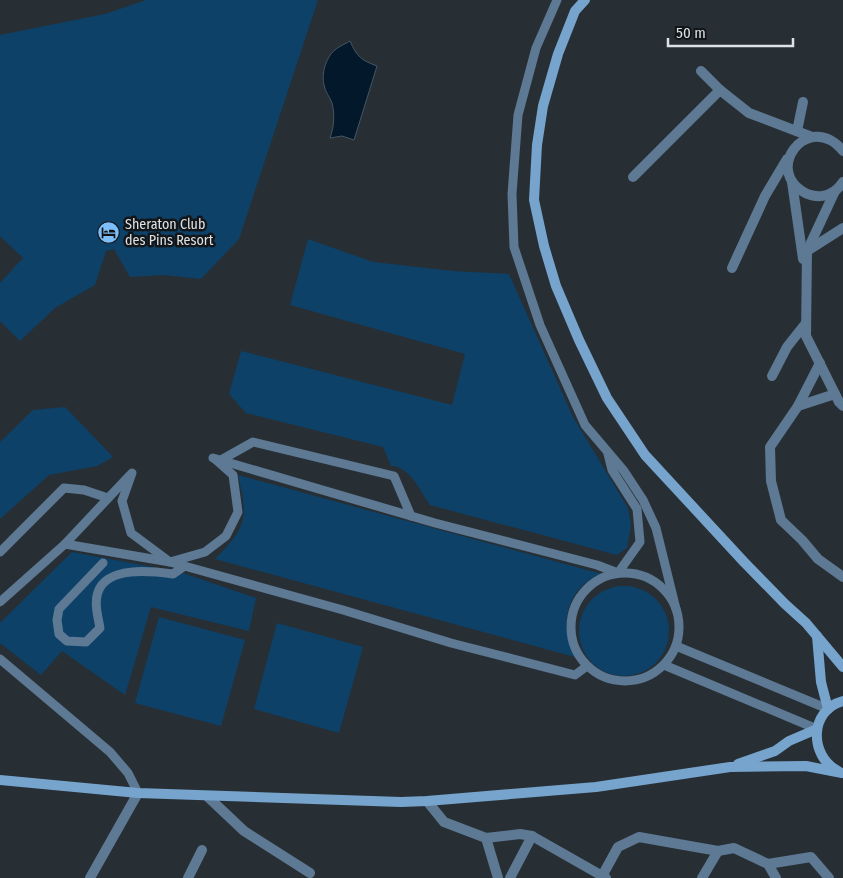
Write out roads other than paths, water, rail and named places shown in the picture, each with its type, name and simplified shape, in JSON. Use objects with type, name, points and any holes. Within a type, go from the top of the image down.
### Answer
[{"type":"main road","points":[[585,0],[574,11],[558,54],[543,106],[536,145],[534,200],[544,246],[556,286],[607,398],[645,455],[744,562],[817,636],[843,667]]},
{"type":"main road","points":[[817,636],[821,682],[828,709]]},
{"type":"main road","points":[[843,701],[828,709],[821,718],[816,740],[824,760],[832,768],[843,773]]},
{"type":"main road","points":[[730,767],[775,751],[789,741],[817,729]]},
{"type":"main road","points":[[0,780],[138,794],[427,801],[596,787],[730,767],[806,766],[843,773]]},
{"type":"street","points":[[701,71],[720,90],[749,113],[812,137]]},
{"type":"street","points":[[633,178],[720,90]]},
{"type":"street","points":[[797,131],[804,102]]},
{"type":"street","points":[[732,268],[765,196],[796,146],[803,140],[812,137],[822,137],[832,140],[842,148]]},
{"type":"street","points":[[790,154],[788,174],[799,190],[816,196],[826,195],[835,191]]},
{"type":"street","points":[[792,182],[806,278]]},
{"type":"street","points":[[843,182],[835,191],[807,251],[806,278],[806,336],[843,406]]},
{"type":"street","points":[[807,251],[843,228]]},
{"type":"street","points":[[772,376],[787,347],[806,323]]},
{"type":"street","points":[[820,363],[798,406],[770,447],[772,481],[781,520],[818,559],[843,577]]},
{"type":"street","points":[[798,406],[835,394]]},
{"type":"street","points":[[90,878],[138,794]]},
{"type":"street","points":[[206,796],[244,832],[310,873]]},
{"type":"street","points":[[427,801],[444,822],[486,838],[520,834],[532,836],[603,877],[618,847],[639,837],[718,851],[734,848],[768,864],[811,857],[829,878]]},
{"type":"street","points":[[510,878],[532,836]]},
{"type":"street","points":[[486,838],[498,878]]},
{"type":"street","points":[[192,876],[202,850]]},
{"type":"street","points":[[702,878],[718,851]]},
{"type":"street","points":[[768,864],[776,878]]},
{"type":"lane","points":[[557,0],[536,48],[518,116],[512,194],[514,247],[540,324],[585,425],[624,470],[643,500],[656,528],[679,622],[679,634],[676,646],[664,665],[650,675],[634,681],[617,681],[601,676],[587,666],[576,652],[571,636],[571,618],[576,601],[587,587],[601,578],[618,573],[640,542],[637,509],[612,470],[607,451]]},
{"type":"lane","points":[[217,459],[253,442],[394,476],[411,516]]},
{"type":"lane","points":[[217,459],[411,516],[597,565],[618,573],[637,574],[654,581],[668,593],[676,609]]},
{"type":"lane","points":[[170,562],[205,552],[226,536],[238,512],[233,475],[217,459]]},
{"type":"lane","points":[[0,602],[65,544],[132,473],[122,500],[131,534],[170,562]]},
{"type":"lane","points":[[0,552],[64,488],[84,490],[108,498]]},
{"type":"lane","points":[[65,544],[170,562],[344,610],[451,643],[575,675],[587,666]]},
{"type":"lane","points":[[103,563],[59,609],[56,620],[59,634],[67,641],[86,642],[100,628],[97,593],[103,582],[116,575],[142,571],[173,574],[183,567]]},
{"type":"lane","points":[[676,646],[828,709]]},
{"type":"lane","points":[[0,658],[110,752],[128,773],[138,794]]},
{"type":"lane","points":[[664,665],[817,729]]},
{"type":"place","name":"Sheraton Club des Pins Resort","points":[[109,232]]}]
